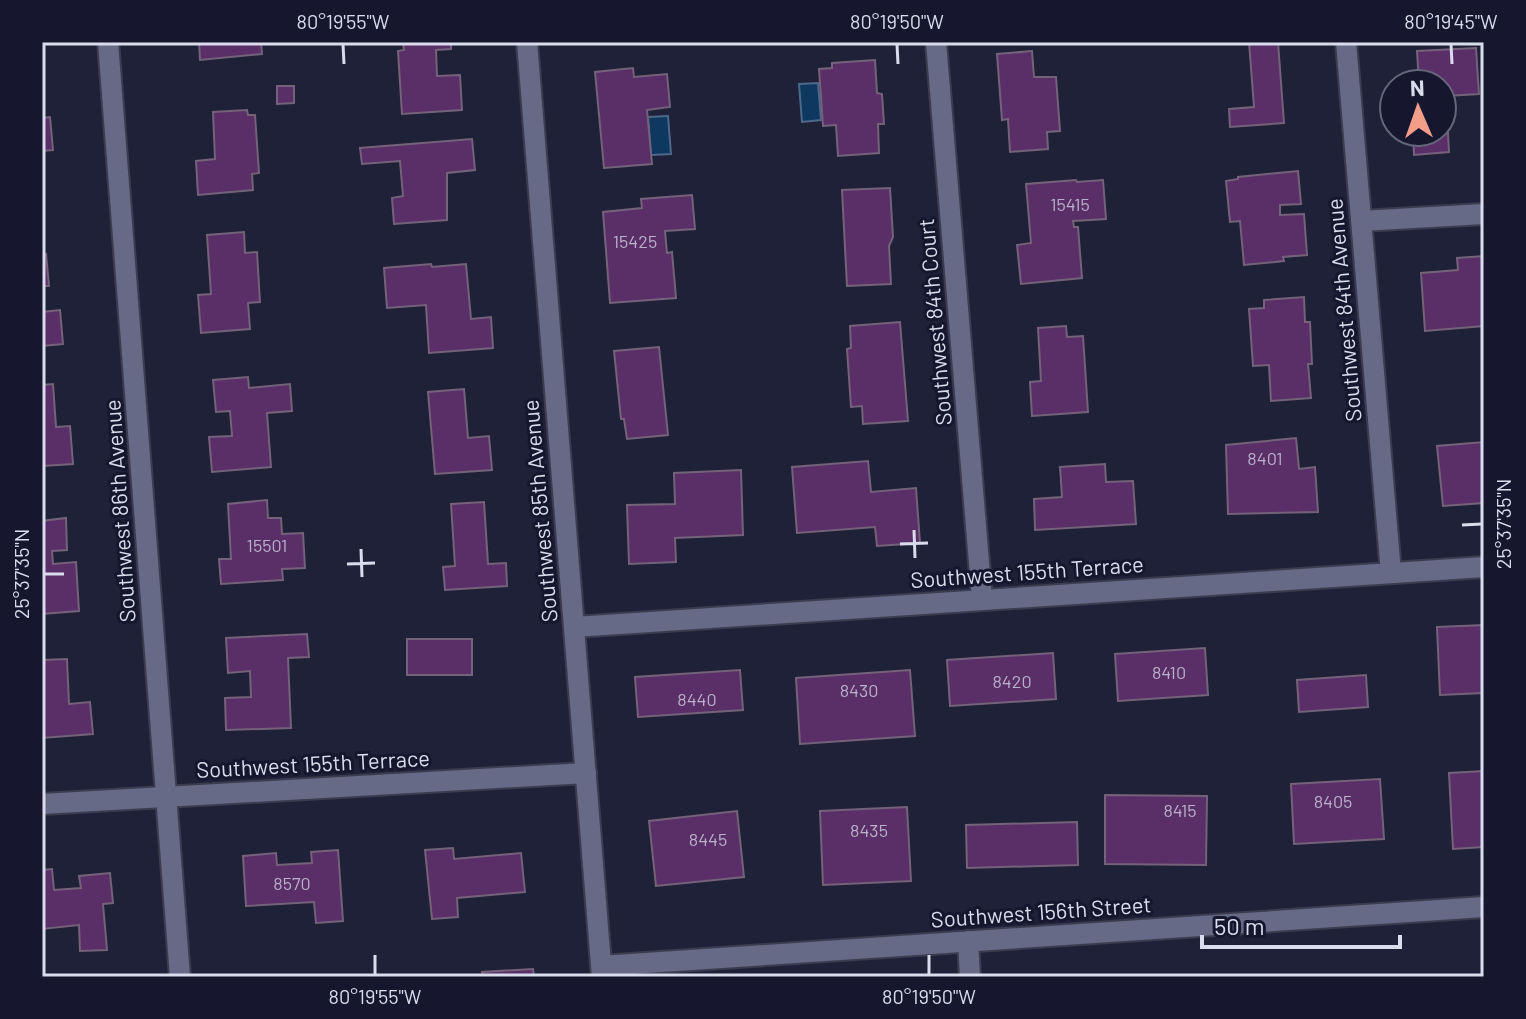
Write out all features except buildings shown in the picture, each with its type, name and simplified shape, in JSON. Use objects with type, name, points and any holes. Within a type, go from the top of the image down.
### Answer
[{"type":"street","name":"Southwest 86th Avenue","points":[[108,42],[180,977]]},
{"type":"street","name":"Southwest 85th Avenue","points":[[527,42],[602,971]]},
{"type":"street","name":"Southwest 84th Court","points":[[936,42],[982,599]]},
{"type":"street","name":"Southwest 84th Avenue","points":[[1346,42],[1391,573]]},
{"type":"street","points":[[1361,221],[1484,214]]},
{"type":"street","name":"Southwest 155th Terrace","points":[[574,627],[1484,567]]},
{"type":"street","name":"Southwest 155th Terrace","points":[[42,804],[586,773]]},
{"type":"street","name":"Southwest 156th Street","points":[[602,971],[968,941],[1484,907]]},
{"type":"street","points":[[968,941],[970,977]]},
{"type":"water","points":[[818,83],[821,120],[802,122],[799,84]]},
{"type":"water","points":[[668,116],[671,154],[651,155],[648,117]]}]
